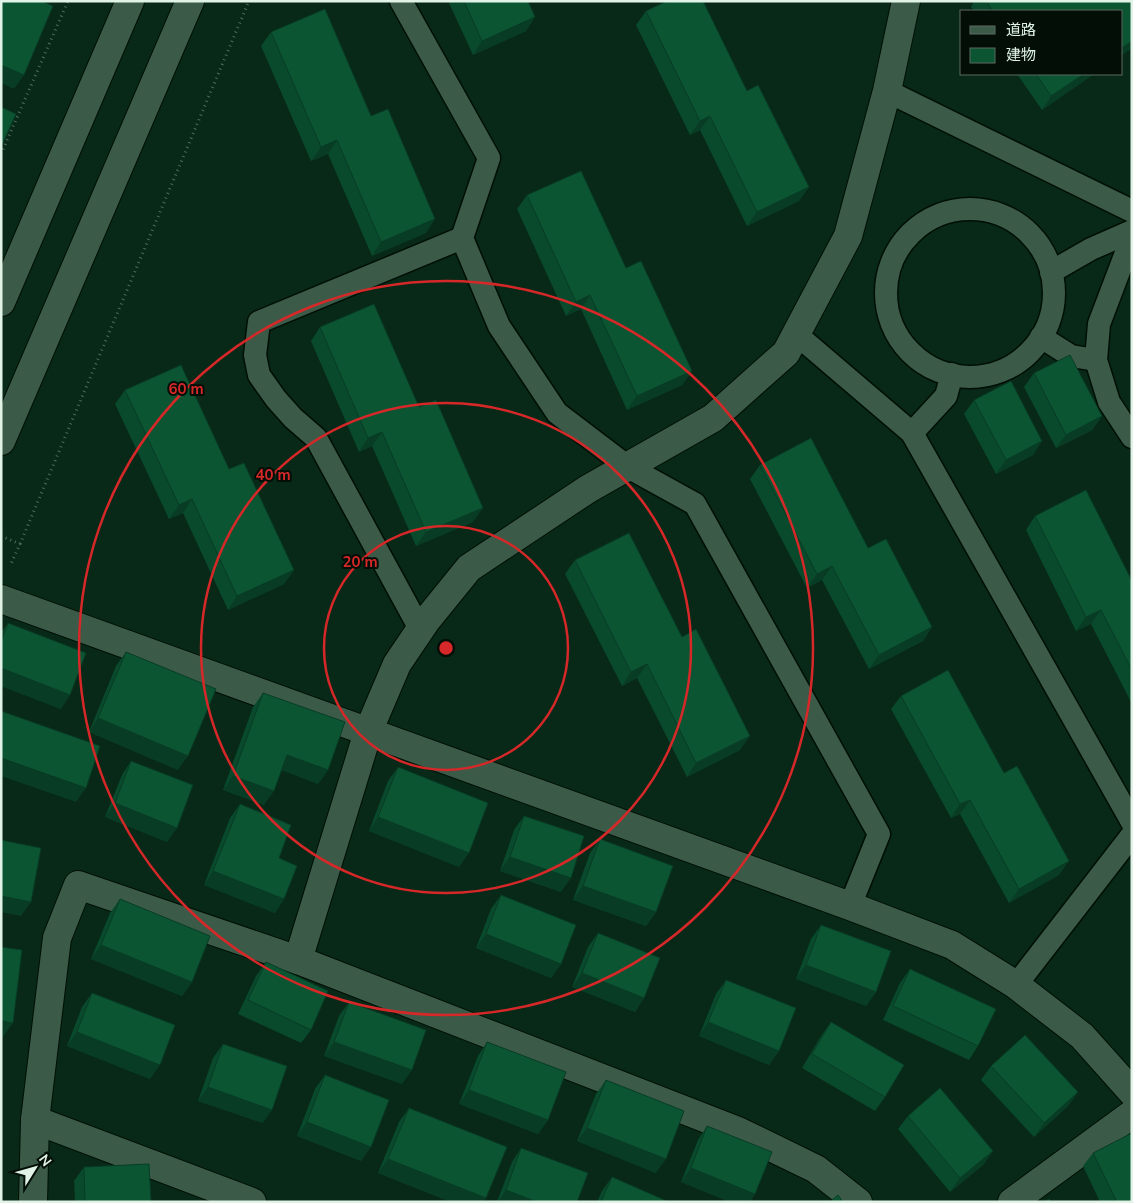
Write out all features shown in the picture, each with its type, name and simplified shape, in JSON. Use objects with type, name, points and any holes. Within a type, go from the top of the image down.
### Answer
[{"type":"street","points":[[1,302],[130,1]]},
{"type":"street","points":[[1,441],[190,1]]},
{"type":"street","points":[[298,960],[368,732],[397,664],[420,629],[468,568],[588,489],[714,418],[786,353],[848,236],[887,91],[906,1]]},
{"type":"street","points":[[1,599],[850,906],[952,945],[1016,985],[1082,1036],[1132,1092]]},
{"type":"street","points":[[33,1202],[35,1120],[57,938],[78,885],[298,960],[738,1131],[816,1169],[858,1202]]},
{"type":"street","points":[[1012,1202],[1132,1114]]},
{"type":"street","points":[[35,1120],[252,1202]]},
{"type":"lane","points":[[401,1],[489,158],[462,238],[499,326],[557,413],[628,466],[695,504],[879,834],[850,906]]},
{"type":"lane","points":[[887,91],[1132,211]]},
{"type":"lane","points":[[971,208],[1004,215],[1031,234],[1048,262],[1054,295],[1048,327],[1041,337],[1029,354],[1002,372],[970,378],[938,371],[910,352],[891,324],[885,292],[892,260],[911,232],[939,214],[971,208]]},
{"type":"lane","points":[[1051,272],[1091,249],[1132,231]]},
{"type":"lane","points":[[1132,237],[1126,272],[1099,324],[1096,360],[1109,402],[1132,437]]},
{"type":"lane","points":[[420,629],[316,438],[293,418],[259,375],[255,355],[259,322],[462,238]]},
{"type":"lane","points":[[796,334],[912,433],[1132,822]]},
{"type":"lane","points":[[1041,337],[1071,356],[1096,360]]},
{"type":"lane","points":[[912,433],[946,396],[952,374]]},
{"type":"lane","points":[[1016,985],[1132,835]]},
{"type":"path","points":[[1,154],[68,1]]},
{"type":"path","points":[[9,571],[250,1]]},
{"type":"path","points":[[1,536],[20,544]]},
{"type":"building","points":[[1,1],[42,1],[53,6],[24,75],[1,65]]},
{"type":"building","points":[[464,1],[528,1],[535,17],[482,41]]},
{"type":"building","points":[[667,1],[703,1],[747,91],[758,85],[809,187],[757,212],[710,116],[700,121],[646,11]]},
{"type":"building","points":[[986,1],[1132,1],[1132,41],[1123,47],[1123,10],[992,10]]},
{"type":"building","points":[[325,9],[371,116],[388,109],[435,219],[381,242],[337,140],[321,147],[271,32]]},
{"type":"building","points":[[1037,75],[1082,75],[1051,96]]},
{"type":"building","points":[[1,107],[16,114],[1,147]]},
{"type":"building","points":[[581,171],[626,268],[641,261],[692,371],[637,396],[590,295],[576,302],[527,195]]},
{"type":"building","points":[[374,304],[419,407],[436,400],[483,508],[426,532],[382,432],[368,438],[320,327]]},
{"type":"building","points":[[1070,355],[1102,416],[1066,435],[1034,373]]},
{"type":"building","points":[[181,365],[229,469],[244,463],[294,570],[237,596],[192,499],[179,505],[125,390]]},
{"type":"building","points":[[1011,381],[1042,441],[1006,460],[974,400]]},
{"type":"building","points":[[811,438],[868,548],[886,539],[932,627],[879,655],[832,566],[817,574],[760,465]]},
{"type":"building","points":[[1086,490],[1132,581],[1132,670],[1101,610],[1086,617],[1035,516]]},
{"type":"building","points":[[629,533],[682,637],[696,629],[750,736],[696,763],[647,664],[631,672],[575,560]]},
{"type":"building","points":[[8,623],[86,653],[70,695],[1,668],[1,642]]},
{"type":"building","points":[[126,652],[216,689],[188,756],[98,718]]},
{"type":"building","points":[[948,670],[1004,773],[1017,766],[1069,861],[1019,889],[970,800],[960,804],[901,696]]},
{"type":"building","points":[[263,693],[345,722],[328,770],[287,755],[274,791],[233,776]]},
{"type":"building","points":[[1,711],[100,746],[86,788],[1,758]]},
{"type":"building","points":[[131,761],[193,785],[177,828],[115,803]]},
{"type":"building","points":[[398,767],[488,803],[469,853],[378,817]]},
{"type":"building","points":[[240,804],[291,825],[279,858],[297,866],[284,899],[213,871]]},
{"type":"building","points":[[524,816],[584,836],[571,878],[510,857]]},
{"type":"building","points":[[600,839],[673,866],[656,912],[583,886]]},
{"type":"building","points":[[1,840],[41,848],[31,902],[1,896]]},
{"type":"building","points":[[501,895],[576,925],[561,964],[486,934]]},
{"type":"building","points":[[120,899],[210,936],[192,982],[101,945]]},
{"type":"building","points":[[821,925],[891,951],[876,992],[806,965]]},
{"type":"building","points":[[598,933],[660,958],[644,998],[582,973]]},
{"type":"building","points":[[1,947],[22,950],[13,1023],[1,1021]]},
{"type":"building","points":[[266,962],[328,991],[311,1030],[248,1000]]},
{"type":"building","points":[[910,969],[996,1009],[978,1046],[893,1006]]},
{"type":"building","points":[[726,980],[796,1008],[779,1051],[708,1022]]},
{"type":"building","points":[[92,993],[175,1025],[160,1065],[77,1032]]},
{"type":"building","points":[[349,1002],[426,1030],[412,1070],[334,1042]]},
{"type":"building","points":[[831,1022],[904,1065],[885,1097],[812,1054]]},
{"type":"building","points":[[1025,1035],[1078,1092],[1044,1123],[991,1066]]},
{"type":"building","points":[[487,1042],[566,1072],[548,1120],[469,1090]]},
{"type":"building","points":[[223,1044],[287,1066],[272,1110],[208,1087]]},
{"type":"building","points":[[325,1075],[389,1100],[371,1147],[307,1122]]},
{"type":"building","points":[[606,1080],[684,1111],[666,1159],[587,1128]]},
{"type":"building","points":[[940,1088],[993,1151],[960,1178],[908,1116]]},
{"type":"building","points":[[409,1108],[507,1147],[486,1198],[388,1159]]},
{"type":"building","points":[[707,1126],[772,1152],[755,1194],[691,1168]]},
{"type":"building","points":[[1132,1133],[1132,1202],[1117,1202],[1093,1153]]},
{"type":"building","points":[[521,1148],[588,1173],[577,1202],[537,1202],[506,1190]]},
{"type":"building","points":[[149,1164],[151,1202],[85,1202],[84,1167]]},
{"type":"building","points":[[612,1177],[669,1202],[601,1202]]},
{"type":"building","points":[[838,1195],[843,1202],[830,1202]]}]
